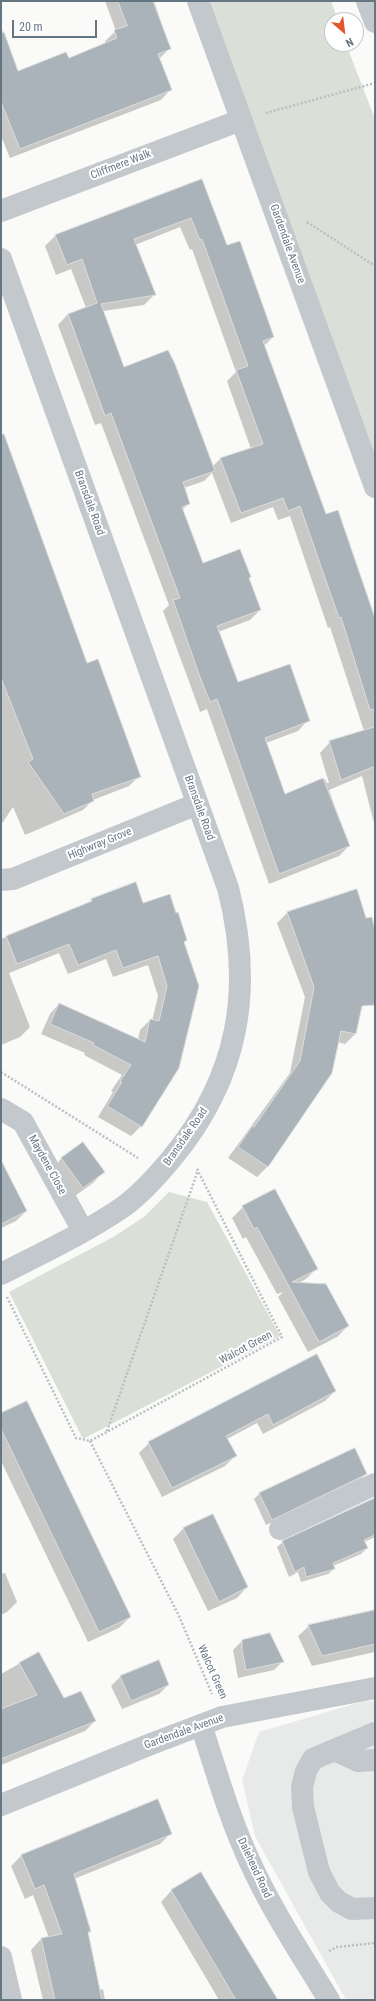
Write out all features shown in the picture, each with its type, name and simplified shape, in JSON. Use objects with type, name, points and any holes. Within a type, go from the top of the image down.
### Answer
[{"type":"street","name":"Gardendale Avenue","points":[[198,1],[375,487]]},
{"type":"street","points":[[367,1],[375,22]]},
{"type":"street","name":"Cliffmere Walk","points":[[1,211],[241,120]]},
{"type":"street","name":"Bransdale Road","points":[[1,259],[228,888],[236,919],[240,950],[241,988],[236,1027],[226,1067],[207,1109],[184,1144],[161,1172],[124,1207],[83,1231],[3,1283]]},
{"type":"street","name":"Highwray Grove","points":[[1,880],[13,878],[198,804]]},
{"type":"street","name":"Maydene Close","points":[[1,1109],[23,1122],[83,1231]]},
{"type":"street","points":[[280,1528],[375,1484]]},
{"type":"street","name":"Gardendale Avenue","points":[[1,1805],[222,1717],[375,1688]]},
{"type":"street","name":"Dalehead Road","points":[[201,1725],[238,1836],[249,1861],[272,1907],[329,2000]]},
{"type":"street","points":[[375,1733],[313,1759],[306,1771],[302,1786],[303,1807],[319,1872],[330,1893],[339,1902],[352,1909],[375,1908]]},
{"type":"street","points":[[335,1750],[358,1761],[375,1760]]},
{"type":"street","points":[[1,1956],[11,2000]]},
{"type":"path","points":[[241,120],[375,83]]},
{"type":"path","points":[[303,219],[375,266]]},
{"type":"path","points":[[1,1072],[161,1172]]},
{"type":"path","name":"Walcot Green","points":[[184,1144],[282,1337],[90,1440],[178,1616],[222,1717]]},
{"type":"path","points":[[106,1432],[198,1170]]},
{"type":"path","points":[[3,1283],[76,1438],[90,1440]]},
{"type":"path","points":[[307,1964],[337,1947],[375,1943]]},
{"type":"shaded area","points":[[204,1],[331,1],[335,12],[324,12],[324,52],[349,52],[375,119],[375,472]]},
{"type":"shaded area","points":[[169,1192],[207,1202],[280,1336],[83,1439],[9,1292],[115,1236],[145,1216]]},
{"type":"shaded area","points":[[375,1701],[375,2000],[346,2000],[255,1836],[242,1780],[259,1732],[361,1702]]},
{"type":"building","points":[[118,1],[153,1],[171,49],[158,54],[172,90],[20,149],[1,102],[1,33],[4,32],[18,71],[66,52],[69,58],[117,38],[114,30],[127,26]]},
{"type":"building","points":[[202,179],[227,245],[240,241],[274,337],[263,341],[326,514],[338,510],[375,618],[375,709],[370,710],[341,617],[339,618],[300,506],[288,511],[283,498],[241,513],[220,458],[263,444],[236,370],[248,366],[202,239],[200,240],[191,218],[134,239],[156,295],[101,304],[124,367],[168,350],[175,364],[215,471],[183,482],[190,504],[182,507],[203,563],[240,549],[251,577],[249,578],[261,610],[217,626],[238,682],[290,664],[310,721],[265,738],[285,794],[323,778],[350,846],[279,874],[217,699],[210,702],[200,677],[173,600],[180,598],[111,413],[105,416],[68,314],[97,303],[82,259],[67,265],[55,235]]},
{"type":"building","points":[[4,434],[87,663],[98,659],[141,777],[92,794],[94,801],[64,814],[28,762],[33,759],[1,678],[1,435]]},
{"type":"building","points":[[375,727],[375,766],[341,780],[329,741]]},
{"type":"building","points":[[136,882],[143,903],[170,894],[176,913],[178,912],[187,940],[184,942],[199,986],[179,1068],[142,1127],[107,1106],[122,1082],[120,1081],[131,1065],[93,1045],[94,1043],[50,1024],[59,1003],[145,1042],[150,1019],[159,1021],[167,986],[158,956],[123,968],[116,950],[78,965],[69,944],[17,964],[6,936],[92,901],[91,899]]},
{"type":"building","points":[[357,889],[366,918],[372,917],[375,930],[375,1005],[362,1006],[356,1034],[341,1031],[332,1073],[268,1167],[238,1147],[253,1125],[254,1127],[300,1061],[314,987],[287,912]]},
{"type":"building","points":[[83,1142],[105,1172],[83,1188],[61,1158]]},
{"type":"building","points":[[1,1160],[27,1211],[1,1224]]},
{"type":"building","points":[[275,1189],[318,1269],[292,1282],[326,1284],[349,1326],[319,1342],[257,1227],[254,1229],[242,1206]]},
{"type":"building","points":[[317,1354],[336,1391],[273,1425],[268,1414],[226,1436],[237,1456],[172,1488],[148,1442]]},
{"type":"building","points":[[27,1401],[131,1617],[99,1632],[1,1429],[1,1413]]},
{"type":"building","points":[[355,1448],[367,1474],[272,1520],[259,1493]]},
{"type":"building","points":[[375,1498],[375,1535],[364,1540],[368,1548],[333,1563],[335,1569],[306,1577],[304,1567],[295,1572],[282,1541]]},
{"type":"building","points":[[213,1514],[248,1587],[219,1602],[183,1528]]},
{"type":"building","points":[[375,1610],[375,1644],[322,1656],[308,1625]]},
{"type":"building","points":[[270,1633],[284,1662],[246,1670],[242,1650],[242,1640]]},
{"type":"building","points":[[39,1652],[64,1698],[81,1691],[96,1721],[1,1759],[1,1709],[37,1695],[19,1663]]},
{"type":"building","points":[[159,1660],[169,1685],[131,1701],[120,1676]]},
{"type":"building","points":[[158,1799],[172,1834],[74,1874],[91,1932],[88,1932],[102,2000],[55,2000],[41,1938],[62,1934],[44,1885],[35,1889],[21,1855]]},
{"type":"building","points":[[201,1872],[278,2000],[236,2000],[171,1890]]}]
